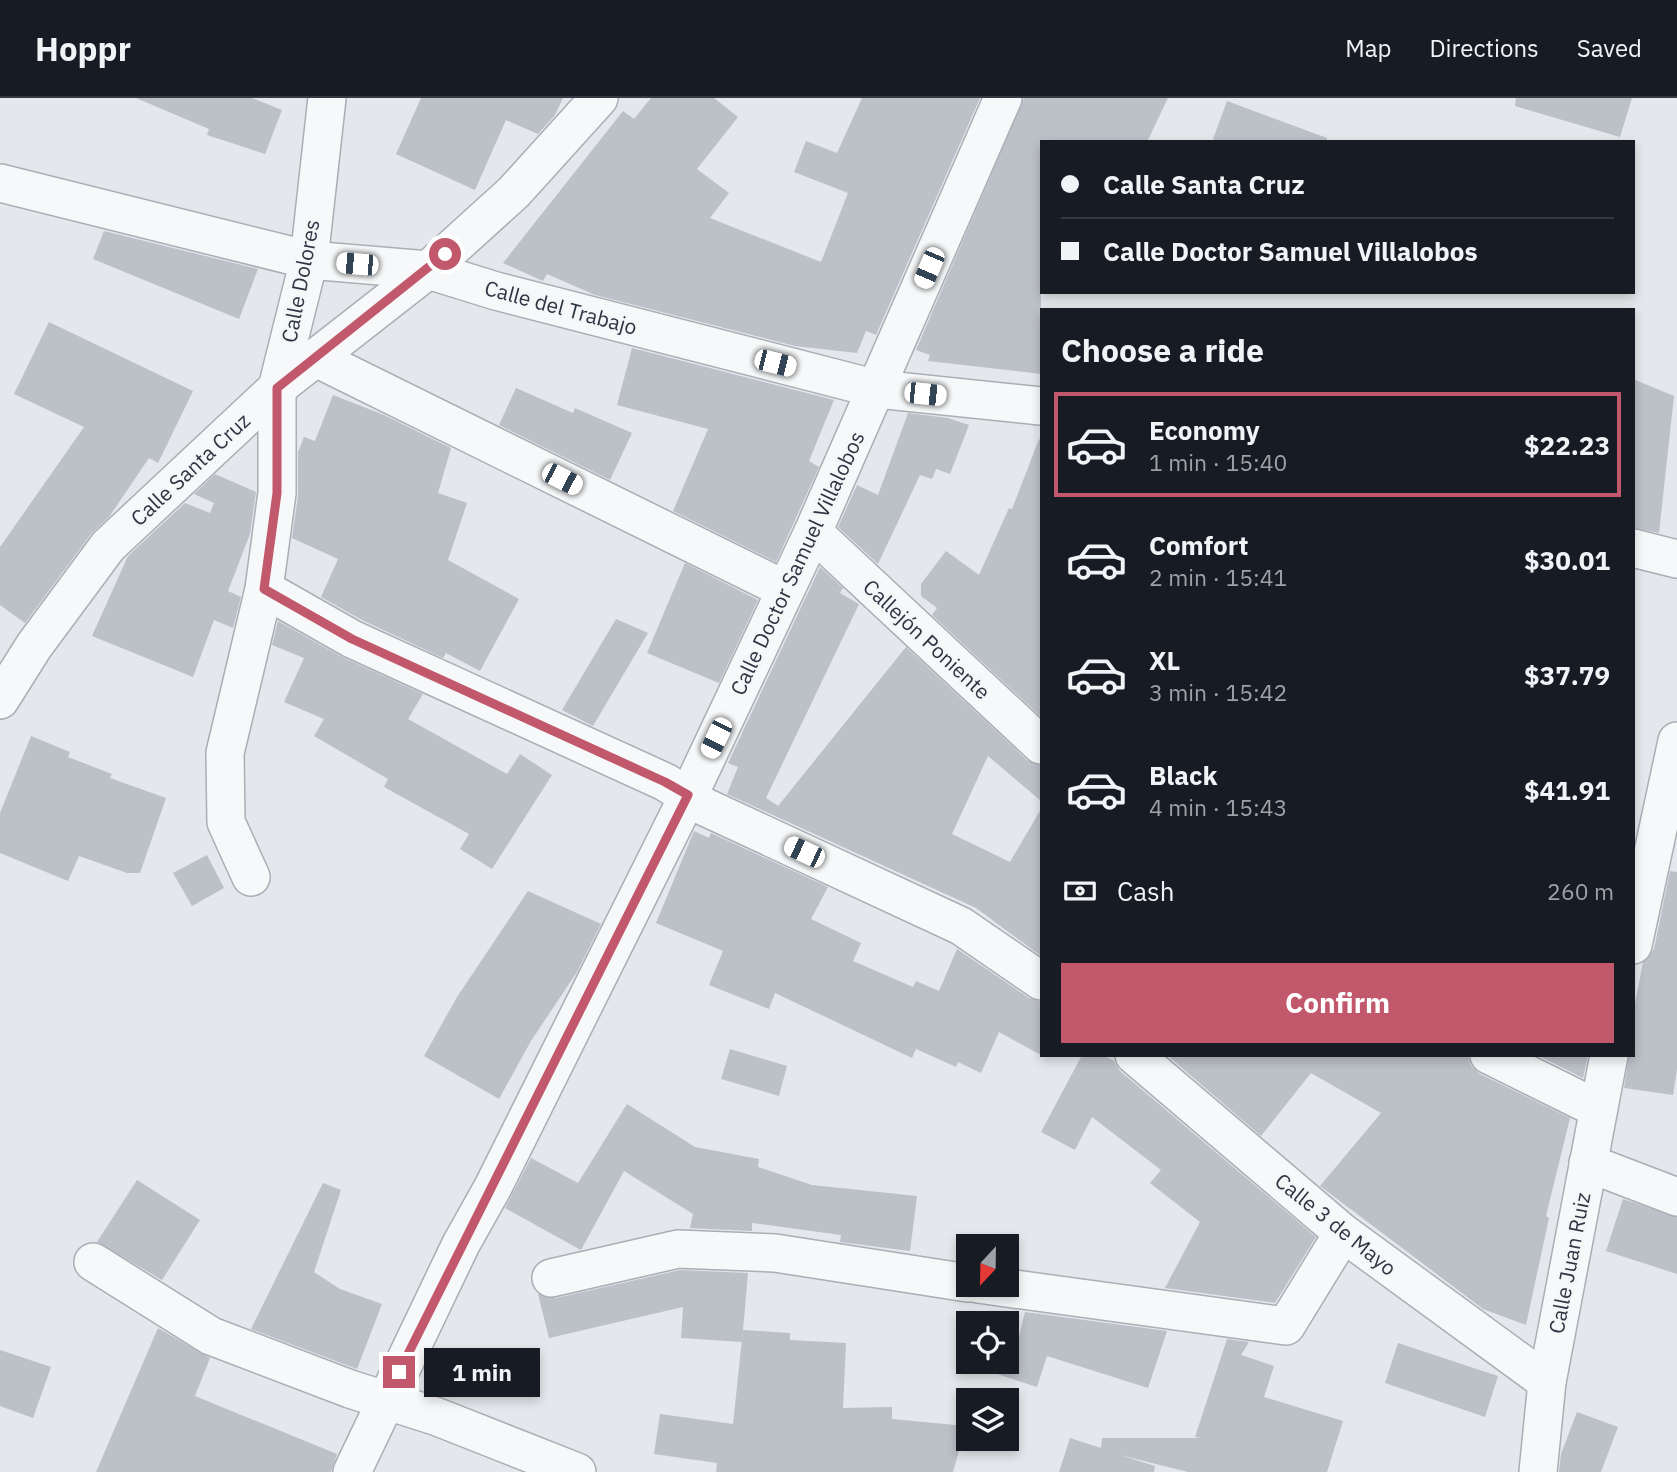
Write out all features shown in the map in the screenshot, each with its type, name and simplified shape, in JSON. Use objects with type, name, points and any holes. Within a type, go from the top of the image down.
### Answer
[{"type":"street","name":"Calle Dolores","points":[[251,877],[226,822],[225,753],[264,589],[277,493],[277,388],[309,260],[327,98]]},
{"type":"street","name":"Calle Santa Cruz","points":[[0,700],[34,646],[108,546],[277,388],[428,270],[514,192],[599,98]]},
{"type":"street","name":"Calle Doctor Samuel Villalobos","points":[[352,1472],[461,1244],[500,1174],[688,795],[813,532],[1003,98]]},
{"type":"street","name":"Calle del Trabajo","points":[[0,183],[309,260],[428,270],[496,291],[877,390],[1040,406]]},
{"type":"street","points":[[316,358],[784,589]]},
{"type":"street","name":"Callejón Poniente","points":[[813,532],[1040,744]]},
{"type":"street","points":[[1635,548],[1677,559]]},
{"type":"street","points":[[264,589],[352,639],[665,782],[705,807],[961,926],[1040,980]]},
{"type":"street","points":[[1635,936],[1677,741]]},
{"type":"street","name":"Calle 3 de Mayo","points":[[1136,1057],[1343,1233],[1547,1382]]},
{"type":"street","points":[[1493,1057],[1598,1109]]},
{"type":"street","name":"Calle Juan Ruiz","points":[[1538,1472],[1547,1382],[1609,1057]]},
{"type":"street","points":[[1588,1163],[1677,1197]]},
{"type":"street","points":[[1019,1290],[1286,1326],[1343,1233]]},
{"type":"street","points":[[551,1278],[678,1249],[775,1253],[956,1281]]},
{"type":"street","points":[[93,1262],[211,1336],[386,1401],[435,1416],[577,1472]]},
{"type":"building","points":[[136,98],[252,98],[282,110],[265,154],[207,135],[209,129]]},
{"type":"building","points":[[421,98],[563,98],[555,115],[538,134],[506,120],[475,190],[396,154]]},
{"type":"building","points":[[651,98],[714,98],[738,117],[697,169],[729,193],[710,218],[821,262],[848,193],[794,172],[806,141],[837,153],[862,98],[980,98],[876,335],[866,331],[857,353],[795,346],[595,295],[547,274],[543,281],[503,263],[623,111],[634,119]]},
{"type":"building","points":[[1024,98],[1168,98],[1148,140],[1040,140],[1040,374],[928,361],[930,355],[916,350]]},
{"type":"building","points":[[1516,98],[1632,98],[1620,137],[1515,106]]},
{"type":"building","points":[[1227,101],[1327,138],[1327,140],[1213,140]]},
{"type":"building","points":[[104,231],[258,269],[239,319],[93,259]]},
{"type":"building","points":[[49,322],[193,391],[158,463],[149,458],[109,517],[91,534],[25,623],[0,605],[0,547],[84,427],[14,394]]},
{"type":"building","points":[[632,348],[834,400],[809,461],[819,467],[776,562],[673,511],[708,429],[617,405]]},
{"type":"building","points":[[1635,380],[1674,396],[1659,533],[1635,528]]},
{"type":"building","points":[[516,388],[573,413],[575,408],[632,433],[610,480],[499,425]]},
{"type":"building","points":[[333,395],[384,415],[451,448],[438,493],[467,503],[448,560],[519,599],[480,671],[446,653],[443,658],[362,620],[321,597],[338,559],[292,538],[298,496],[298,452],[304,437],[315,441]]},
{"type":"building","points":[[908,413],[948,418],[969,425],[950,474],[936,469],[932,479],[920,475],[878,564],[838,527],[857,485],[878,495]]},
{"type":"building","points":[[1039,439],[1040,716],[932,615],[937,608],[921,596],[921,584],[946,551],[979,575],[1009,508],[1012,509]]},
{"type":"building","points":[[215,474],[256,492],[250,534],[228,591],[241,597],[233,628],[214,620],[193,677],[92,636],[128,556],[185,503],[210,513],[214,503],[194,494]]},
{"type":"building","points":[[685,563],[758,600],[719,683],[647,653]]},
{"type":"building","points":[[820,567],[843,588],[840,593],[859,604],[766,798],[778,806],[906,647],[1027,760],[1040,765],[1040,800],[988,756],[952,834],[1010,862],[1040,811],[1040,955],[976,908],[727,794],[738,767],[728,763]]},
{"type":"building","points":[[616,619],[648,633],[593,726],[562,710]]},
{"type":"building","points":[[278,621],[342,657],[423,694],[408,719],[507,774],[520,754],[552,775],[492,869],[460,849],[469,834],[384,787],[388,779],[314,736],[324,719],[284,702],[304,658],[272,645]]},
{"type":"building","points":[[31,736],[70,752],[68,757],[112,774],[110,778],[166,798],[140,873],[127,873],[79,856],[68,881],[0,853],[0,813]]},
{"type":"building","points":[[694,831],[709,838],[711,833],[828,887],[811,919],[861,943],[853,961],[913,987],[916,981],[939,991],[957,949],[1029,998],[1040,1002],[1040,1054],[999,1032],[981,1073],[958,1062],[956,1067],[916,1049],[912,1058],[775,993],[769,1009],[709,985],[723,951],[656,923]]},
{"type":"building","points":[[207,855],[224,888],[192,906],[173,873]]},
{"type":"building","points":[[1670,871],[1677,872],[1677,1069],[1673,1095],[1624,1088],[1629,1057],[1635,1057],[1635,1004],[1643,962],[1654,949]]},
{"type":"building","points":[[528,891],[601,924],[577,972],[531,1041],[499,1099],[424,1056],[457,997]]},
{"type":"building","points":[[730,1049],[787,1066],[779,1096],[721,1079]]},
{"type":"building","points":[[1081,1057],[1107,1057],[1316,1237],[1275,1303],[1165,1288],[1200,1222],[1150,1183],[1161,1170],[1092,1117],[1075,1150],[1041,1132]]},
{"type":"building","points":[[1169,1057],[1469,1057],[1471,1066],[1480,1074],[1570,1118],[1546,1216],[1549,1218],[1526,1325],[1483,1309],[1320,1186],[1381,1113],[1311,1073],[1261,1136]]},
{"type":"building","points":[[1541,1057],[1588,1057],[1583,1078]]},
{"type":"building","points":[[627,1104],[695,1147],[759,1159],[758,1167],[812,1185],[917,1196],[910,1251],[840,1242],[841,1235],[752,1223],[752,1231],[690,1228],[693,1214],[624,1171],[581,1250],[505,1208],[531,1158],[578,1183]]},
{"type":"building","points":[[137,1180],[200,1220],[162,1280],[97,1242]]},
{"type":"building","points":[[323,1183],[341,1190],[314,1272],[340,1289],[382,1304],[357,1369],[251,1329]]},
{"type":"building","points":[[1623,1199],[1677,1217],[1677,1274],[1606,1251]]},
{"type":"building","points":[[680,1270],[748,1273],[742,1342],[681,1338],[683,1307],[549,1338],[538,1294],[556,1298]]},
{"type":"building","points":[[1025,1312],[1167,1331],[1148,1388],[1047,1356],[1037,1387],[997,1374],[1019,1374],[1019,1337]]},
{"type":"building","points":[[158,1328],[210,1358],[195,1396],[337,1454],[331,1472],[96,1472]]},
{"type":"building","points":[[743,1330],[790,1333],[790,1340],[846,1343],[843,1408],[892,1407],[892,1419],[956,1425],[956,1451],[959,1451],[953,1472],[716,1472],[717,1463],[654,1454],[660,1414],[733,1424]]},
{"type":"building","points":[[1227,1339],[1249,1342],[1241,1355],[1274,1366],[1264,1397],[1343,1421],[1327,1472],[1188,1472],[1120,1455],[1155,1466],[1154,1472],[1059,1472],[1070,1438],[1101,1448],[1102,1438],[1201,1438],[1195,1437]]},
{"type":"building","points":[[1398,1343],[1498,1376],[1485,1417],[1385,1383]]},
{"type":"building","points":[[0,1350],[51,1367],[33,1418],[0,1406]]},
{"type":"building","points":[[1577,1412],[1618,1427],[1601,1472],[1559,1472],[1561,1454]]},
{"type":"route","points":[[399,1372],[688,795],[665,782],[352,639],[264,589],[277,493],[277,388],[445,254]]}]
